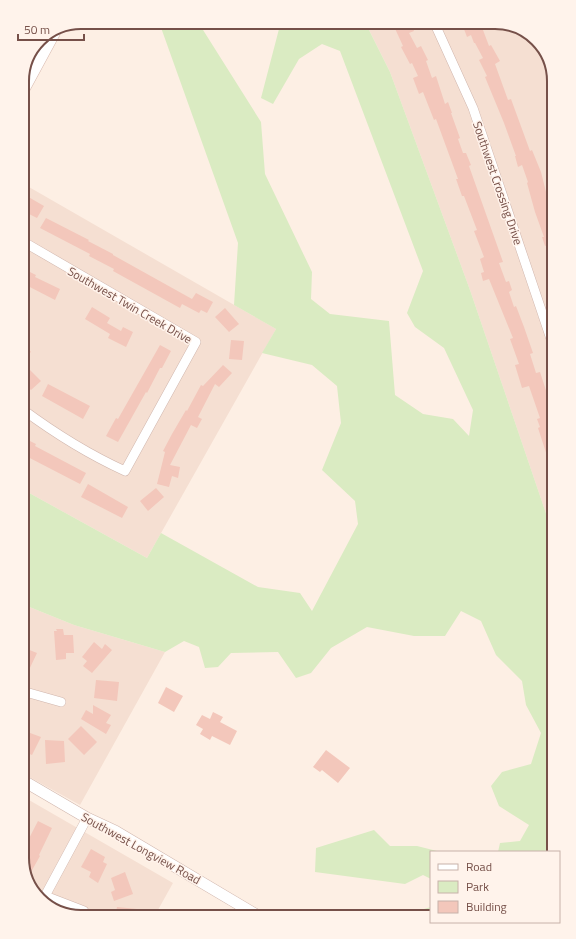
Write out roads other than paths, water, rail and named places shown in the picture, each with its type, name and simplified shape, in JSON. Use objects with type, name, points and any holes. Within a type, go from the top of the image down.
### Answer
[{"type":"main road","points":[[29,79],[51,39]]},
{"type":"street","name":"Southwest Crossing Drive","points":[[437,29],[473,108],[547,328]]},
{"type":"street","name":"Southwest Twin Creek Drive","points":[[29,245],[196,342],[125,471],[108,463],[29,414]]},
{"type":"street","points":[[543,316],[547,315]]},
{"type":"street","points":[[29,693],[61,702]]},
{"type":"street","name":"Southwest Longview Road","points":[[29,784],[87,818],[115,831],[248,910]]},
{"type":"street","points":[[46,896],[87,818]]},
{"type":"street","points":[[53,901],[84,910]]}]
